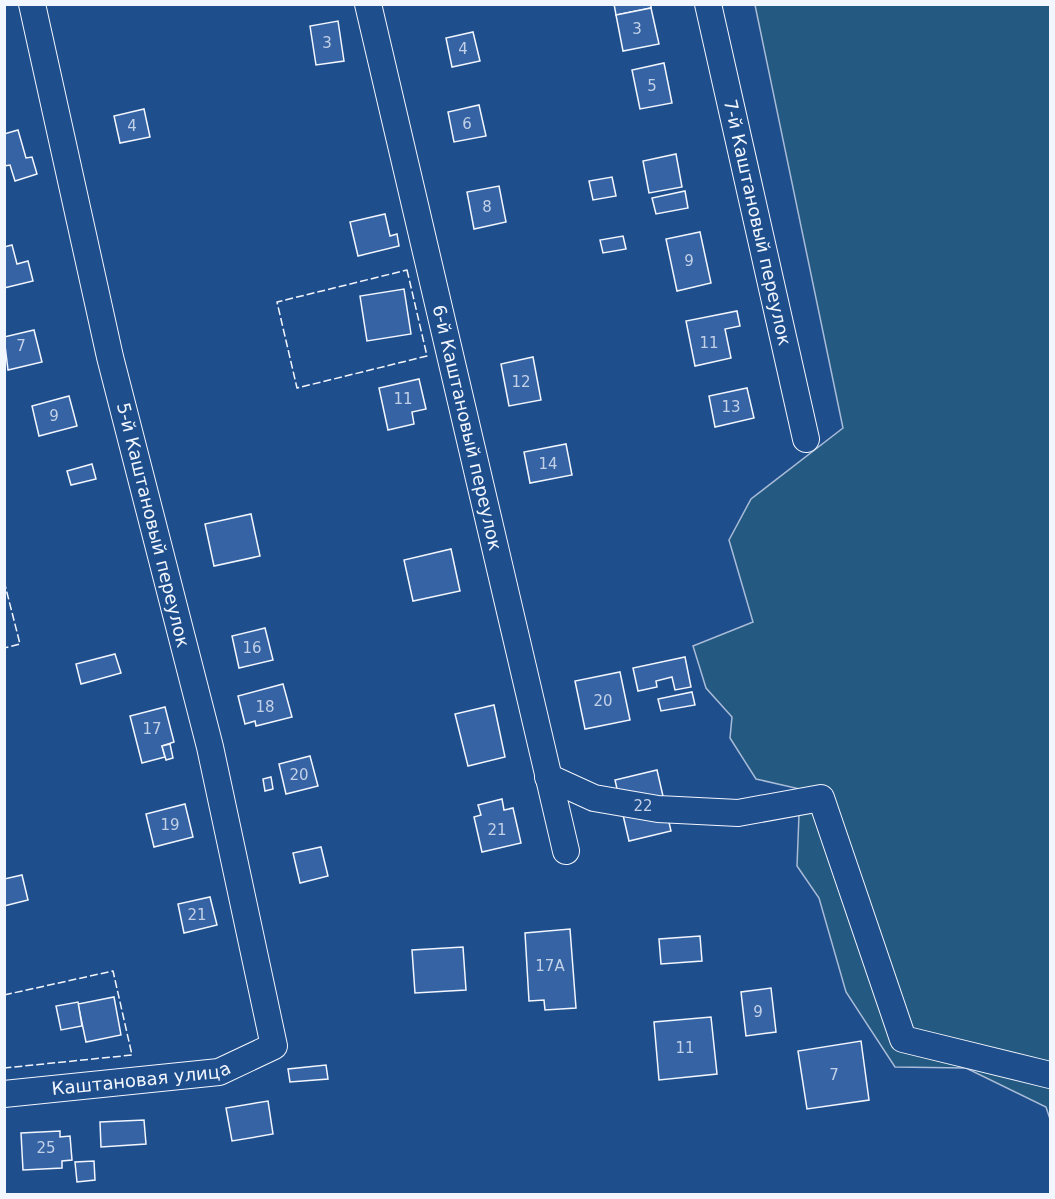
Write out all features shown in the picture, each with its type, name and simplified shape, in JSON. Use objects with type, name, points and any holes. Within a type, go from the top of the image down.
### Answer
[{"type":"street","name":"5-й Каштановый переулок","points":[[32,4],[110,357],[210,747],[274,1046]]},
{"type":"street","name":"6-й Каштановый переулок","points":[[368,4],[566,851]]},
{"type":"street","name":"7-й Каштановый переулок","points":[[708,4],[806,439]]},
{"type":"street","points":[[548,777],[594,798],[658,809],[738,813],[820,798],[903,1039],[1050,1075]]},
{"type":"street","name":"Каштановая улица","points":[[4,1094],[219,1072],[274,1046]]},
{"type":"shaded area","points":[[755,5],[1050,5],[1050,1119],[1046,1107],[966,1068],[895,1067],[846,992],[819,898],[797,866],[800,789],[756,779],[730,738],[732,717],[706,688],[693,646],[753,622],[729,540],[751,499],[843,428]]},
{"type":"building","points":[[614,4],[651,4],[651,8],[616,15]]},
{"type":"building","points":[[651,8],[659,44],[623,51],[616,15]]},
{"type":"building","points":[[338,21],[344,61],[316,65],[310,26]]},
{"type":"building","points":[[473,32],[480,61],[452,67],[446,38]]},
{"type":"building","points":[[664,63],[672,103],[640,109],[632,70]]},
{"type":"building","points":[[479,105],[486,136],[454,142],[448,112]]},
{"type":"building","points":[[144,109],[150,137],[120,143],[114,116]]},
{"type":"building","points":[[18,130],[26,158],[32,157],[37,174],[15,181],[10,165],[4,166],[4,134]]},
{"type":"building","points":[[676,154],[682,187],[649,193],[643,161]]},
{"type":"building","points":[[612,177],[616,196],[593,200],[589,181]]},
{"type":"building","points":[[499,186],[506,222],[474,229],[467,192]]},
{"type":"building","points":[[685,191],[688,208],[656,214],[652,198]]},
{"type":"building","points":[[385,214],[390,236],[397,234],[399,246],[358,256],[350,222]]},
{"type":"building","points":[[700,232],[711,283],[677,291],[666,239]]},
{"type":"building","points":[[623,236],[626,249],[603,253],[600,240]]},
{"type":"building","points":[[12,245],[17,264],[28,261],[33,281],[4,288],[4,247]]},
{"type":"building","points":[[404,289],[411,334],[367,341],[360,296]]},
{"type":"building","points":[[737,311],[740,326],[725,329],[731,358],[695,366],[686,321]]},
{"type":"building","points":[[34,330],[42,362],[8,370],[4,337]]},
{"type":"building","points":[[533,357],[541,400],[509,406],[501,364]]},
{"type":"building","points":[[419,379],[426,409],[412,412],[414,424],[388,430],[379,388]]},
{"type":"building","points":[[747,388],[754,418],[715,427],[709,396]]},
{"type":"building","points":[[69,396],[77,426],[39,436],[32,406]]},
{"type":"building","points":[[566,444],[572,475],[530,483],[524,452]]},
{"type":"building","points":[[92,464],[96,479],[71,485],[67,471]]},
{"type":"building","points":[[251,514],[260,556],[214,566],[205,524]]},
{"type":"building","points":[[451,549],[460,591],[413,601],[404,560]]},
{"type":"building","points":[[265,628],[273,660],[239,668],[232,636]]},
{"type":"building","points":[[115,654],[121,673],[81,684],[76,664]]},
{"type":"building","points":[[685,657],[691,687],[675,690],[672,677],[656,681],[657,687],[638,691],[633,668]]},
{"type":"building","points":[[620,672],[630,720],[585,729],[575,681]]},
{"type":"building","points":[[283,684],[292,717],[256,726],[255,721],[245,724],[238,696]]},
{"type":"building","points":[[692,692],[695,705],[661,711],[658,699]]},
{"type":"building","points":[[494,705],[505,757],[468,766],[455,714]]},
{"type":"building","points":[[165,707],[174,742],[162,746],[165,757],[142,763],[130,716]]},
{"type":"building","points":[[170,744],[173,758],[166,760],[162,746]]},
{"type":"building","points":[[310,756],[318,786],[286,794],[279,764]]},
{"type":"building","points":[[657,770],[671,831],[629,841],[615,780]]},
{"type":"building","points":[[271,777],[273,789],[265,791],[263,779]]},
{"type":"building","points":[[502,799],[504,810],[513,808],[521,843],[482,852],[474,817],[481,815],[478,805]]},
{"type":"building","points":[[185,804],[193,837],[154,847],[146,814]]},
{"type":"building","points":[[321,847],[328,876],[300,883],[293,853]]},
{"type":"building","points":[[22,875],[28,900],[4,906],[4,879]]},
{"type":"building","points":[[210,897],[217,925],[184,933],[178,904]]},
{"type":"building","points":[[570,929],[576,1008],[545,1010],[544,1000],[529,1001],[525,933]]},
{"type":"building","points":[[700,936],[702,961],[661,964],[659,939]]},
{"type":"building","points":[[463,947],[466,990],[415,993],[412,950]]},
{"type":"building","points":[[771,988],[776,1032],[746,1036],[741,992]]},
{"type":"building","points":[[114,997],[121,1035],[86,1042],[78,1004]]},
{"type":"building","points":[[78,1002],[82,1026],[61,1030],[56,1006]]},
{"type":"building","points":[[711,1017],[717,1074],[659,1080],[654,1022]]},
{"type":"building","points":[[861,1041],[869,1100],[807,1109],[798,1051]]},
{"type":"building","points":[[326,1065],[328,1079],[290,1082],[288,1069]]},
{"type":"building","points":[[268,1101],[273,1134],[232,1141],[226,1108]]},
{"type":"building","points":[[144,1120],[146,1144],[101,1147],[100,1122]]},
{"type":"building","points":[[60,1131],[60,1137],[70,1136],[72,1160],[62,1161],[62,1168],[23,1170],[21,1133]]},
{"type":"building","points":[[94,1161],[95,1180],[77,1182],[75,1162]]},
{"type":"fence","points":[[407,270],[427,356],[297,388],[277,302],[407,270]]},
{"type":"fence","points":[[4,581],[20,644],[4,648]]},
{"type":"fence","points":[[4,995],[113,971],[132,1055],[4,1068]]}]
